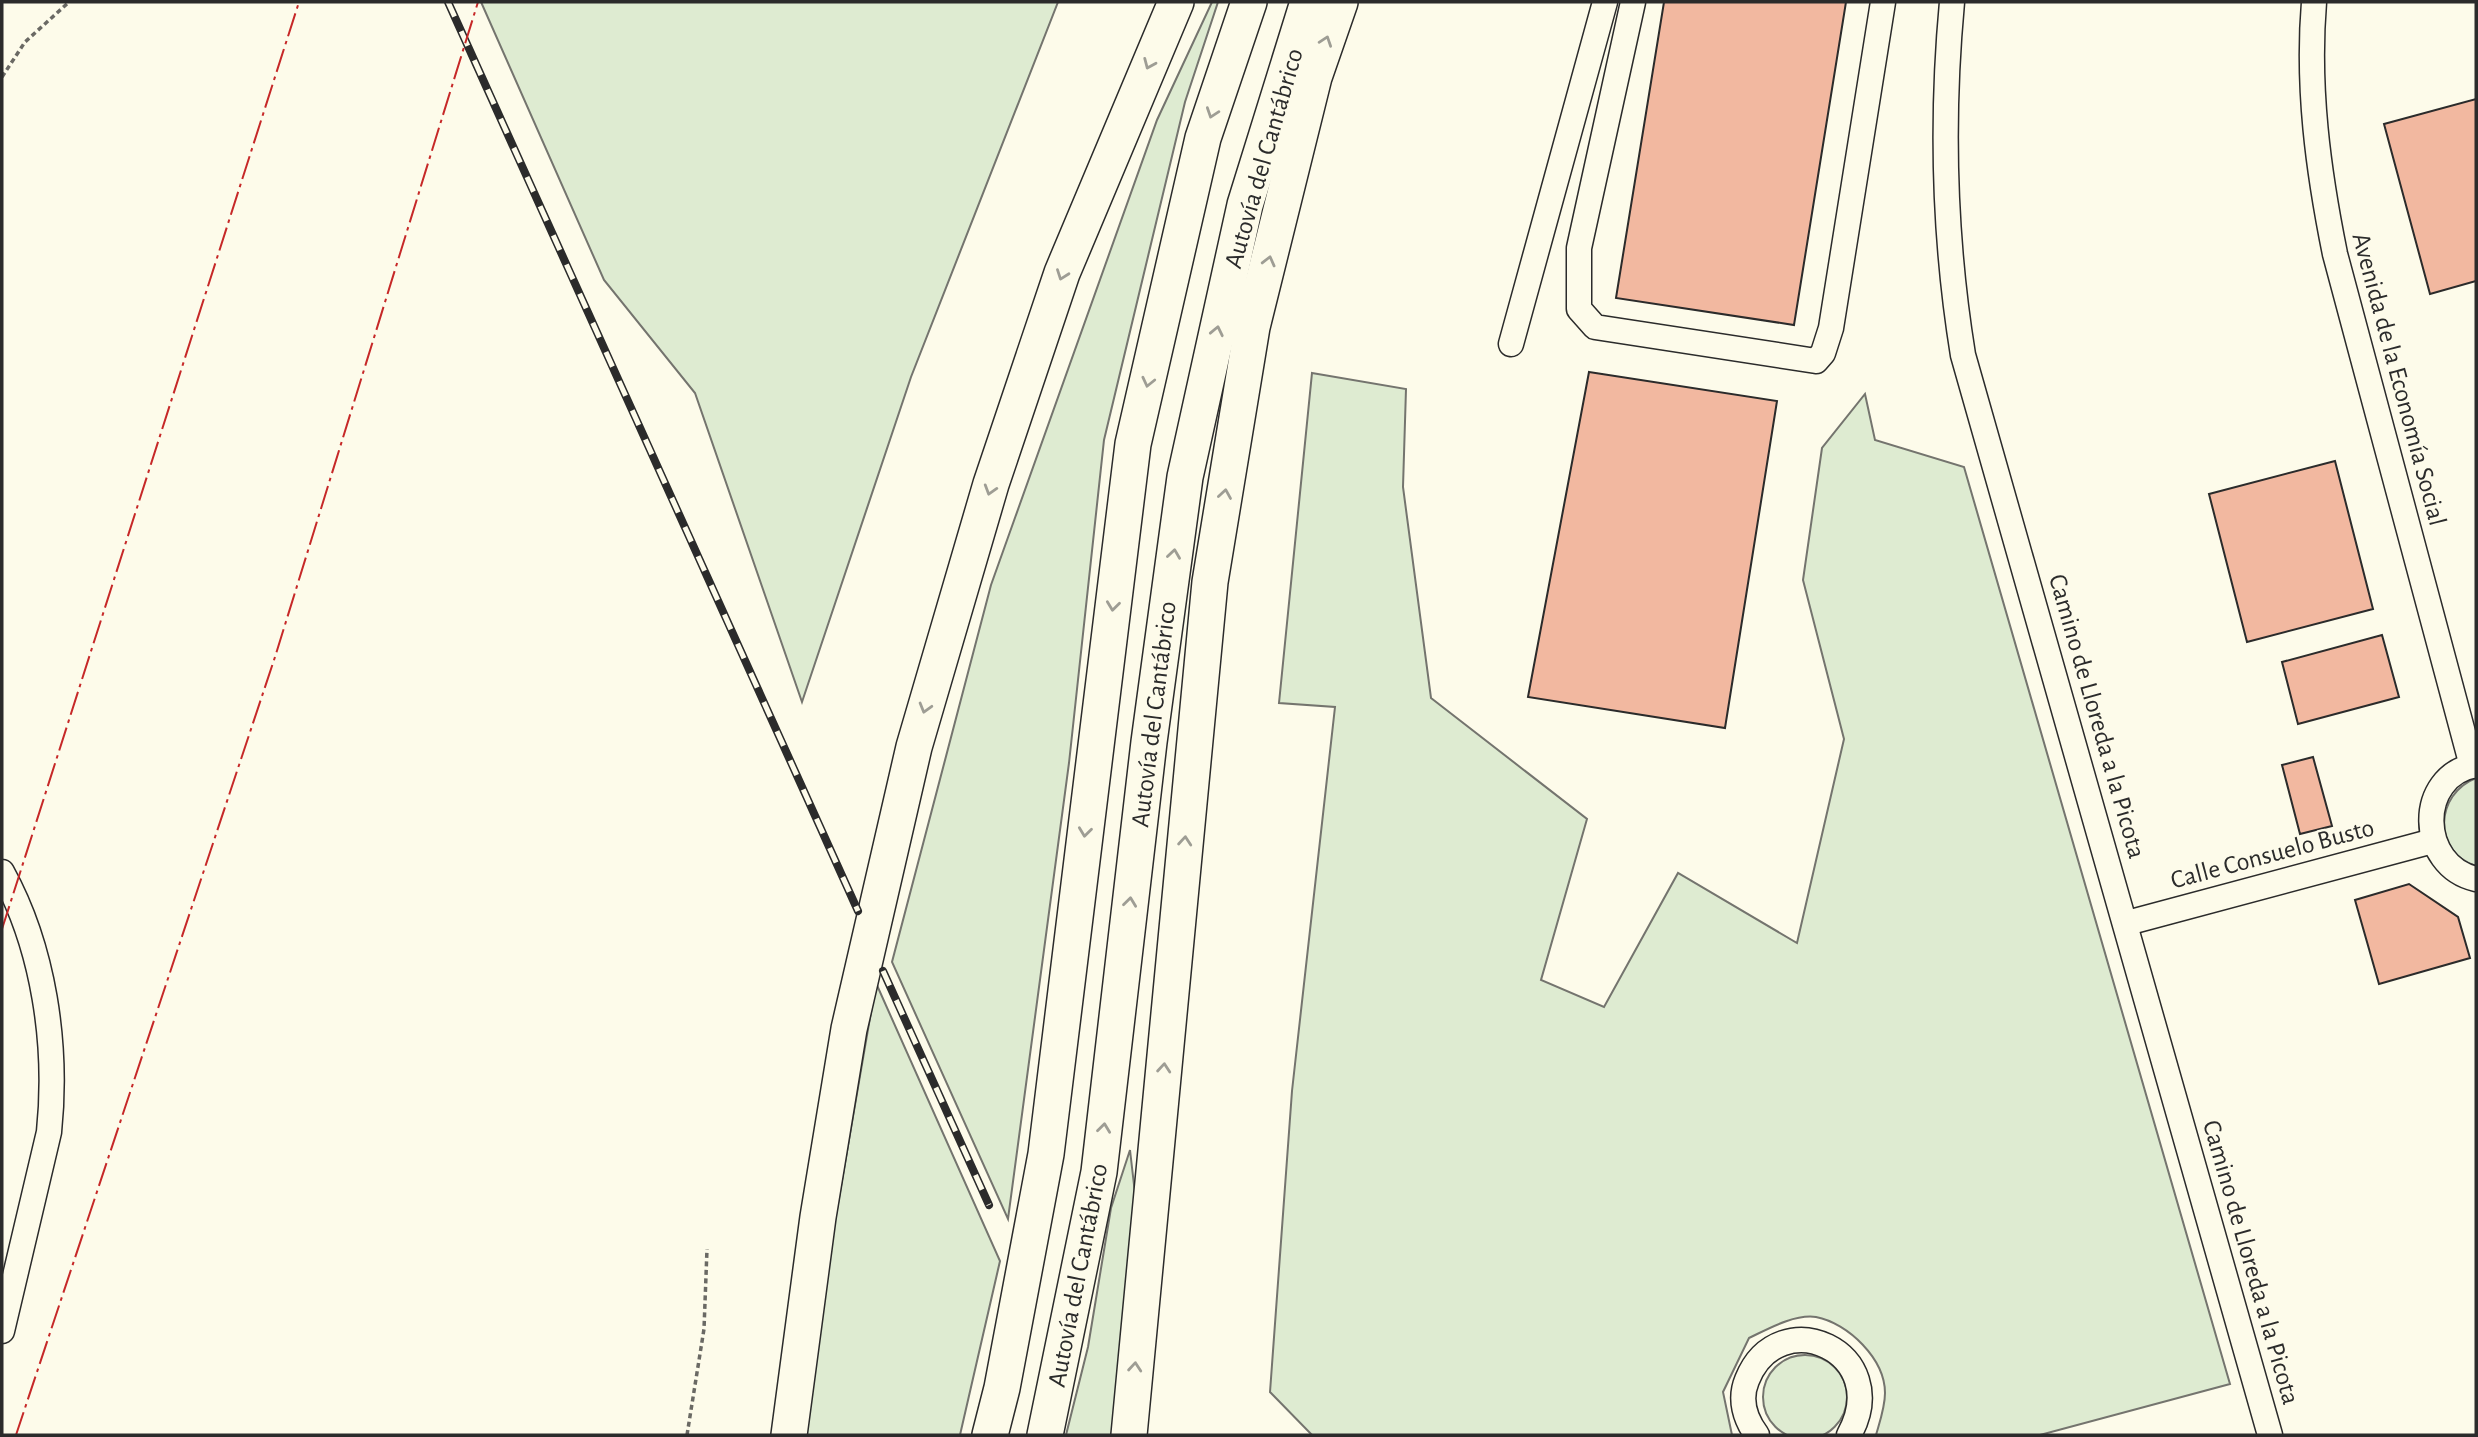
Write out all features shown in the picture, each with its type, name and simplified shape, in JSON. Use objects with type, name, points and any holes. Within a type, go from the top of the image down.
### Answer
[{"type":"highway","points":[[789,1435],[818,1217],[849,1029],[914,747],[991,485],[1062,273],[1176,2]]},
{"type":"highway","name":"Autovía del Cantábrico","points":[[990,1435],[1002,1388],[1046,1154],[1133,444],[1203,138],[1249,2]]},
{"type":"highway","name":"Autovía del Cantábrico","points":[[1045,1435],[1099,1172],[1149,742],[1185,477],[1245,205],[1308,2]]},
{"type":"highway","points":[[1129,1435],[1210,582],[1252,327],[1314,77],[1340,2]]},
{"type":"street","points":[[1511,344],[1605,2]]},
{"type":"street","points":[[1633,2],[1579,248],[1579,309],[1595,327],[1816,360],[1823,353],[1830,328],[1883,2]]},
{"type":"street","name":"Camino de Lloreda a la Picota","points":[[1952,2],[1945,70],[1945,160],[1952,287],[1964,355],[2270,1435]]},
{"type":"street","name":"Avenida de la Economía Social","points":[[2314,2],[2311,41],[2313,119],[2332,241],[2474,766]]},
{"type":"street","points":[[2474,766],[2455,774],[2441,787],[2433,804],[2430,822],[2433,841],[2441,856],[2452,868],[2476,879]]},
{"type":"street","name":"Calle Consuelo Busto","points":[[2127,923],[2433,841]]},
{"type":"street","points":[[2,872],[25,925],[39,971],[51,1050],[52,1095],[49,1132],[2,1331]]},
{"type":"street","points":[[1757,1435],[1744,1407],[1744,1387],[1752,1368],[1765,1353],[1783,1343],[1801,1340],[1820,1343],[1837,1351],[1850,1364],[1859,1381],[1860,1409],[1849,1435]]},
{"type":"path","points":[[2,77],[25,41],[69,2]]},
{"type":"path","points":[[687,1435],[704,1329],[707,1249]]},
{"type":"green space","points":[[481,2],[1058,2],[911,377],[802,702],[695,393],[604,280]]},
{"type":"green space","points":[[1212,2],[1218,2],[1185,102],[1104,440],[1069,763],[1008,1219],[892,962],[991,585],[1157,120]]},
{"type":"green space","points":[[1312,373],[1406,389],[1403,487],[1431,698],[1587,819],[1541,980],[1604,1007],[1678,873],[1797,943],[1844,739],[1803,580],[1822,448],[1865,394],[1875,440],[1964,467],[2230,1384],[2040,1435],[1876,1435],[1885,1393],[1879,1368],[1872,1356],[1852,1335],[1828,1321],[1808,1317],[1781,1323],[1749,1338],[1723,1392],[1732,1435],[1312,1435],[1270,1392],[1292,1091],[1335,707],[1279,703]]},
{"type":"green space","points":[[2476,778],[2476,866],[2462,859],[2452,849],[2444,823],[2446,809],[2453,797],[2462,786]]},
{"type":"green space","points":[[876,983],[1000,1261],[960,1435],[805,1435],[831,1244]]},
{"type":"green space","points":[[1130,1150],[1137,1211],[1115,1435],[1066,1435],[1088,1347],[1111,1208]]},
{"type":"green space","points":[[1805,1355],[1821,1358],[1835,1367],[1844,1381],[1847,1397],[1844,1413],[1835,1427],[1821,1436],[1805,1439],[1789,1436],[1775,1427],[1766,1413],[1763,1397],[1766,1381],[1775,1367],[1789,1358]]},
{"type":"building","points":[[1664,2],[1846,2],[1794,325],[1616,298]]},
{"type":"building","points":[[2476,99],[2476,281],[2430,294],[2384,124]]},
{"type":"building","points":[[1589,372],[1777,401],[1725,728],[1528,697]]},
{"type":"building","points":[[2335,461],[2373,609],[2247,642],[2209,494]]},
{"type":"building","points":[[2382,635],[2399,697],[2298,724],[2282,662]]},
{"type":"building","points":[[2313,757],[2332,826],[2300,834],[2282,765]]},
{"type":"building","points":[[2409,884],[2458,917],[2470,958],[2379,984],[2355,900]]},
{"type":"railway","points":[[448,2],[858,911]]},
{"type":"railway","points":[[883,971],[989,1205]]},
{"type":"power","points":[[2,929],[299,2]]},
{"type":"power","points":[[16,1435],[275,657],[478,2]]}]
